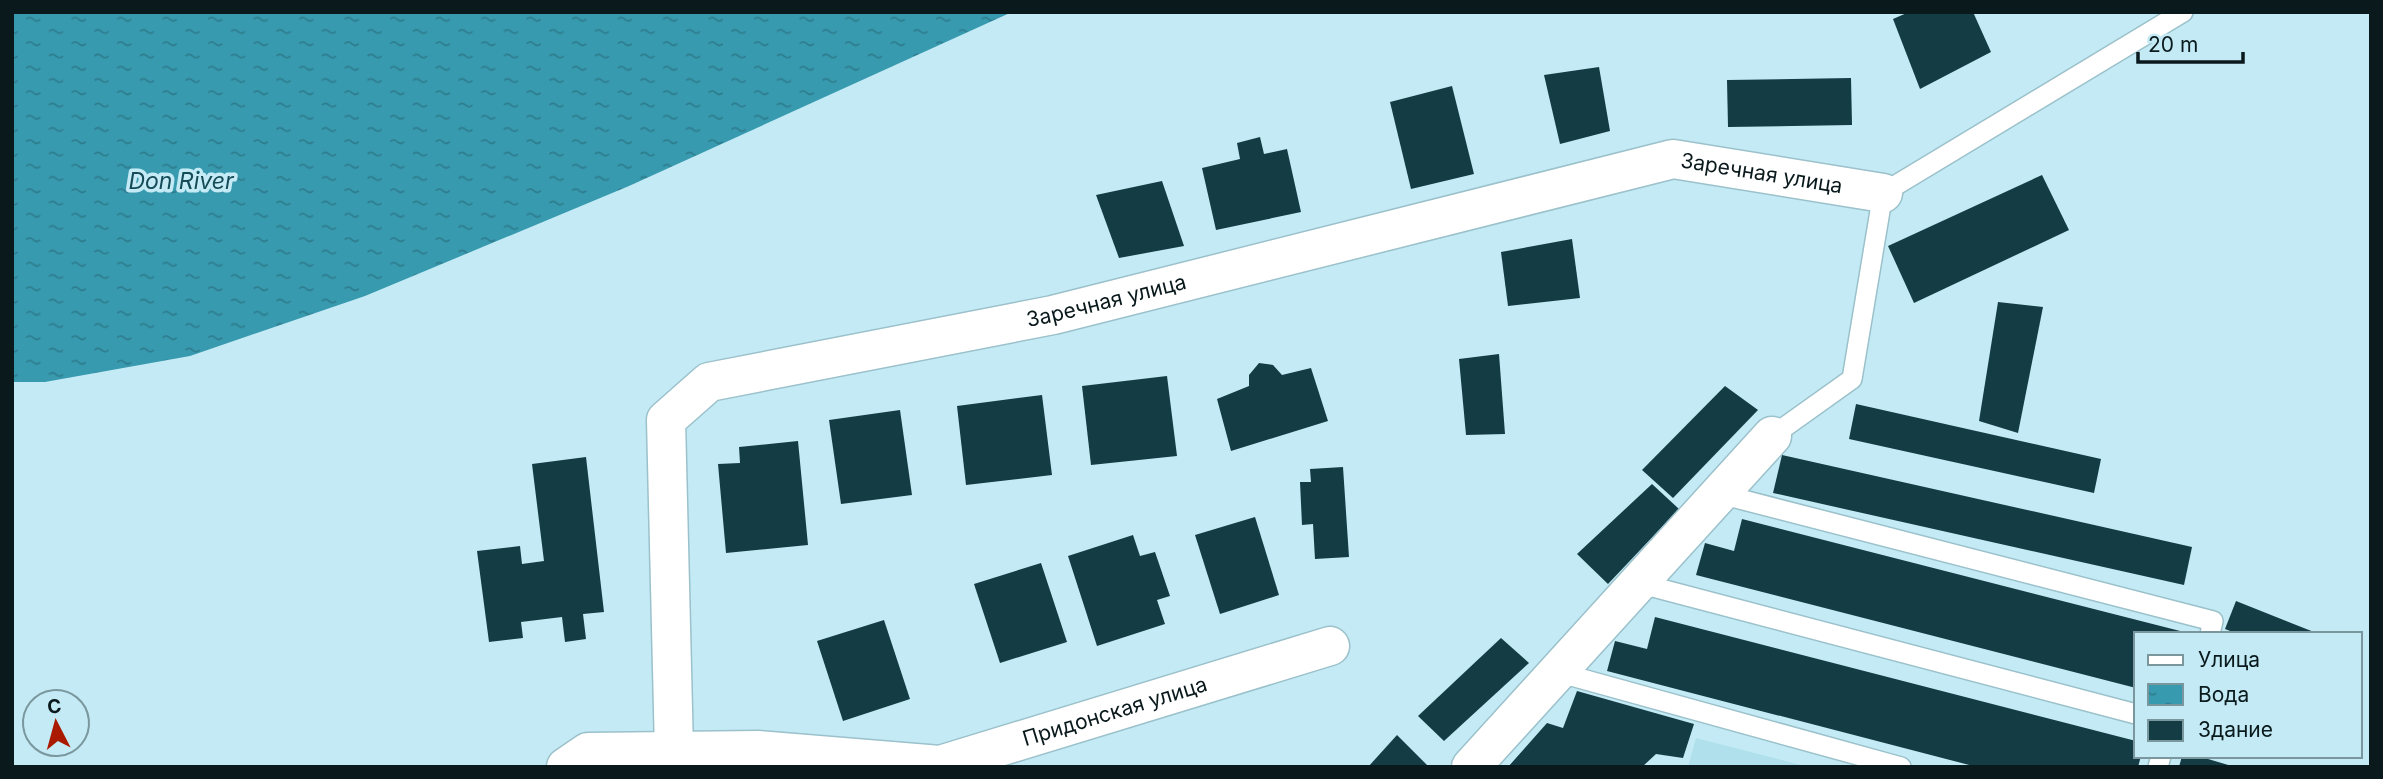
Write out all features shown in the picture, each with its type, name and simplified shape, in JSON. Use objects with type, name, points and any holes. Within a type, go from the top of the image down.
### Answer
[{"type":"street","name":"Заречная улица","points":[[674,751],[666,420],[709,382],[1053,315],[1673,159],[1883,193]]},
{"type":"street","points":[[1471,767],[1772,436]]},
{"type":"street","name":"Придонская улица","points":[[566,767],[588,752],[758,750],[940,765],[1331,646]]},
{"type":"lane","points":[[1772,436],[1852,379],[1883,193],[2183,12]]},
{"type":"lane","points":[[1720,494],[2213,621],[2210,632]]},
{"type":"lane","points":[[1638,583],[2134,713]]},
{"type":"lane","points":[[1558,672],[1901,767]]},
{"type":"shaded area","points":[[1696,738],[1809,767],[1688,767]]},
{"type":"water","name":"Don River","points":[[12,12],[1012,12],[629,186],[365,296],[190,356],[45,382],[12,382]]},
{"type":"building","points":[[1909,12],[1973,12],[1991,52],[1920,89],[1893,19]]},
{"type":"building","points":[[1599,67],[1610,131],[1560,144],[1544,75]]},
{"type":"building","points":[[1851,78],[1852,125],[1728,127],[1727,80]]},
{"type":"building","points":[[1452,86],[1474,174],[1411,189],[1390,102]]},
{"type":"building","points":[[1260,137],[1264,154],[1287,149],[1301,212],[1216,230],[1202,168],[1240,159],[1237,143]]},
{"type":"building","points":[[2042,175],[2069,230],[1914,303],[1888,246]]},
{"type":"building","points":[[1162,181],[1184,246],[1119,258],[1096,195]]},
{"type":"building","points":[[1572,239],[1580,298],[1508,306],[1501,252]]},
{"type":"building","points":[[1998,302],[2043,307],[2018,433],[1979,421]]},
{"type":"building","points":[[1499,354],[1505,434],[1466,435],[1459,359]]},
{"type":"building","points":[[1259,363],[1273,365],[1282,375],[1311,368],[1328,421],[1231,451],[1217,399],[1249,386],[1249,375]]},
{"type":"building","points":[[1167,376],[1177,456],[1091,465],[1082,386]]},
{"type":"building","points":[[1725,386],[1758,410],[1673,498],[1642,470]]},
{"type":"building","points":[[1042,395],[1052,475],[966,485],[957,406]]},
{"type":"building","points":[[1856,404],[2101,459],[2094,493],[1849,439]]},
{"type":"building","points":[[900,410],[912,495],[841,504],[829,420]]},
{"type":"building","points":[[798,441],[808,545],[726,553],[718,464],[740,463],[739,447]]},
{"type":"building","points":[[1782,455],[2192,547],[2184,585],[1773,493]]},
{"type":"building","points":[[586,457],[604,612],[583,614],[586,639],[565,642],[562,617],[521,622],[523,638],[489,642],[477,551],[520,546],[522,564],[544,561],[532,464]]},
{"type":"building","points":[[1343,467],[1349,557],[1315,559],[1313,524],[1302,525],[1300,482],[1311,482],[1310,469]]},
{"type":"building","points":[[1652,484],[1679,509],[1608,584],[1577,554]]},
{"type":"building","points":[[1255,517],[1279,595],[1220,614],[1195,535]]},
{"type":"building","points":[[1742,519],[2184,632],[2134,632],[2134,687],[1696,575],[1705,543],[1734,551]]},
{"type":"building","points":[[1133,535],[1140,556],[1155,552],[1170,596],[1157,600],[1165,624],[1097,646],[1068,556]]},
{"type":"building","points":[[1041,563],[1067,642],[1000,663],[974,584]]},
{"type":"building","points":[[2236,601],[2314,632],[2233,632],[2225,629]]},
{"type":"building","points":[[1655,617],[2134,740],[2134,758],[2140,758],[2138,767],[1977,767],[1607,671],[1615,641],[1647,649]]},
{"type":"building","points":[[884,620],[910,699],[843,721],[817,641]]},
{"type":"building","points":[[1501,638],[1529,663],[1444,741],[1418,716]]},
{"type":"building","points":[[1577,691],[1694,724],[1683,758],[1656,754],[1642,767],[1508,767],[1547,723],[1563,728]]},
{"type":"building","points":[[1397,735],[1426,767],[1368,767]]},
{"type":"building","points":[[2181,758],[2205,758],[2235,767],[2179,767]]}]
